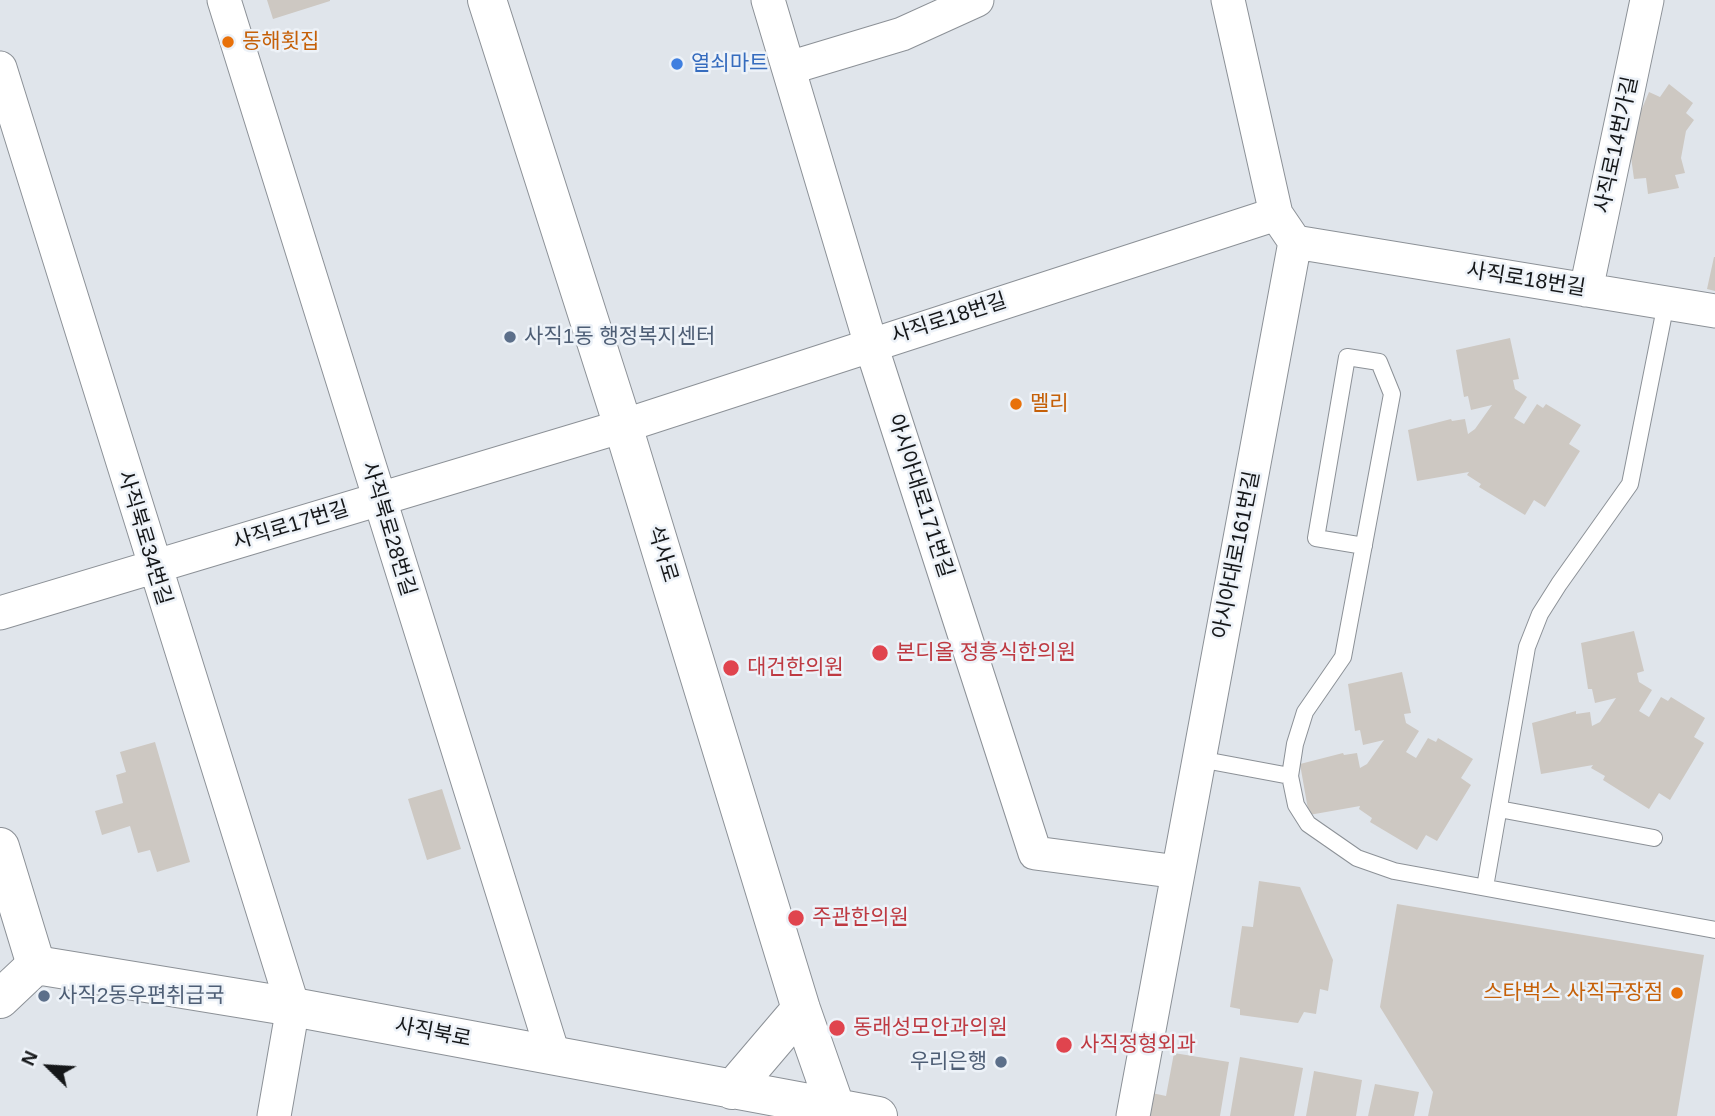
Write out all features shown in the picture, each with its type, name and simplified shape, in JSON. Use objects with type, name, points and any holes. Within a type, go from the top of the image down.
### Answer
[{"type":"main road","name":"석사로","points":[[487,0],[623,426],[836,1112]]},
{"type":"main road","points":[[0,846],[36,965],[0,999]]},
{"type":"main road","name":"사직북로","points":[[36,965],[293,1007],[836,1112],[878,1116]]},
{"type":"main road","points":[[732,1090],[802,1009]]},
{"type":"street","name":"사직북로28번길","points":[[224,0],[554,1056]]},
{"type":"street","name":"아시아대로171번길","points":[[768,0],[871,345],[1035,853],[1178,872]]},
{"type":"street","points":[[789,68],[902,34],[977,0]]},
{"type":"street","points":[[1228,0],[1276,214],[1295,242]]},
{"type":"street","name":"사직로14번가길","points":[[1586,290],[1647,0]]},
{"type":"street","name":"사직북로34번길","points":[[0,68],[153,568],[293,1007]]},
{"type":"street","name":"사직로18번길","points":[[623,426],[1276,214]]},
{"type":"street","name":"사직로18번길","points":[[1295,242],[1715,311]]},
{"type":"street","name":"아시아대로161번길","points":[[1133,1116],[1295,242]]},
{"type":"street","name":"사직로17번길","points":[[0,613],[623,426]]},
{"type":"street","points":[[274,1116],[293,1007]]},
{"type":"lane","points":[[1485,887],[1527,647],[1540,614],[1552,594],[1630,484],[1666,303]]},
{"type":"lane","points":[[1364,546],[1316,538],[1347,357],[1379,362],[1392,394],[1364,546],[1343,657],[1305,712],[1295,744],[1290,776],[1296,805],[1308,824],[1357,858],[1394,871],[1715,930]]},
{"type":"lane","points":[[1199,759],[1290,776]]},
{"type":"lane","points":[[1499,809],[1654,838]]},
{"type":"building","points":[[267,0],[330,0],[330,1],[273,19]]},
{"type":"building","points":[[1669,84],[1693,103],[1686,113],[1694,120],[1686,131],[1681,158],[1685,173],[1675,175],[1679,188],[1648,194],[1646,178],[1634,179],[1631,157],[1638,118],[1649,92],[1660,97]]},
{"type":"building","points":[[1715,257],[1715,291],[1707,289]]},
{"type":"building","points":[[1510,338],[1519,379],[1513,380],[1515,389],[1527,397],[1514,418],[1524,424],[1537,404],[1543,408],[1546,404],[1581,425],[1569,444],[1580,451],[1545,507],[1534,500],[1525,515],[1479,487],[1481,484],[1467,475],[1469,472],[1417,481],[1408,430],[1451,419],[1465,419],[1468,434],[1475,429],[1492,405],[1471,410],[1468,396],[1464,397],[1456,350]]},
{"type":"building","points":[[1634,631],[1644,671],[1637,673],[1639,682],[1652,690],[1639,711],[1649,717],[1661,697],[1668,701],[1671,697],[1705,718],[1694,737],[1704,743],[1670,800],[1659,793],[1649,809],[1603,780],[1605,776],[1591,768],[1593,765],[1541,774],[1532,723],[1576,711],[1576,714],[1590,712],[1592,726],[1600,722],[1616,698],[1595,703],[1592,689],[1588,689],[1581,643]]},
{"type":"building","points":[[1402,672],[1411,713],[1404,714],[1406,723],[1419,731],[1406,752],[1416,758],[1428,738],[1436,742],[1438,738],[1473,759],[1461,778],[1471,785],[1437,841],[1426,835],[1417,850],[1370,822],[1372,818],[1359,809],[1360,806],[1309,815],[1300,764],[1343,753],[1357,753],[1360,768],[1367,764],[1384,740],[1363,745],[1360,730],[1355,731],[1348,684]]},
{"type":"building","points":[[155,742],[190,862],[157,872],[150,850],[138,853],[130,826],[102,835],[95,811],[123,803],[116,775],[126,772],[120,752]]},
{"type":"building","points":[[442,789],[461,849],[427,860],[408,799]]},
{"type":"building","points":[[1259,881],[1300,887],[1333,960],[1328,991],[1320,989],[1316,1014],[1304,1012],[1298,1023],[1240,1015],[1240,1009],[1230,1007],[1242,926],[1253,927]]},
{"type":"building","points":[[1397,904],[1704,955],[1677,1116],[1428,1116],[1433,1092],[1380,1007]]},
{"type":"building","points":[[1174,1053],[1229,1062],[1220,1116],[1148,1116],[1152,1093],[1166,1096]]},
{"type":"building","points":[[1240,1057],[1303,1068],[1294,1116],[1230,1116]]},
{"type":"building","points":[[1314,1071],[1362,1080],[1356,1116],[1306,1116]]},
{"type":"building","points":[[1375,1084],[1419,1092],[1414,1116],[1368,1116]]},
{"type":"place","name":"동해횟집","points":[[228,42]]},
{"type":"place","name":"열쇠마트","points":[[677,64]]},
{"type":"place","name":"사직1동 행정복지센터","points":[[510,337]]},
{"type":"place","name":"멜리","points":[[1016,404]]},
{"type":"place","name":"본디올 정흥식한의원","points":[[880,653]]},
{"type":"place","name":"대건한의원","points":[[731,668]]},
{"type":"place","name":"주관한의원","points":[[796,918]]},
{"type":"place","name":"스타벅스 사직구장점","points":[[1677,993]]},
{"type":"place","name":"사직2동우편취급국","points":[[44,996]]},
{"type":"place","name":"동래성모안과의원","points":[[837,1028]]},
{"type":"place","name":"사직정형외과","points":[[1064,1045]]},
{"type":"place","name":"우리은행","points":[[1001,1062]]}]
